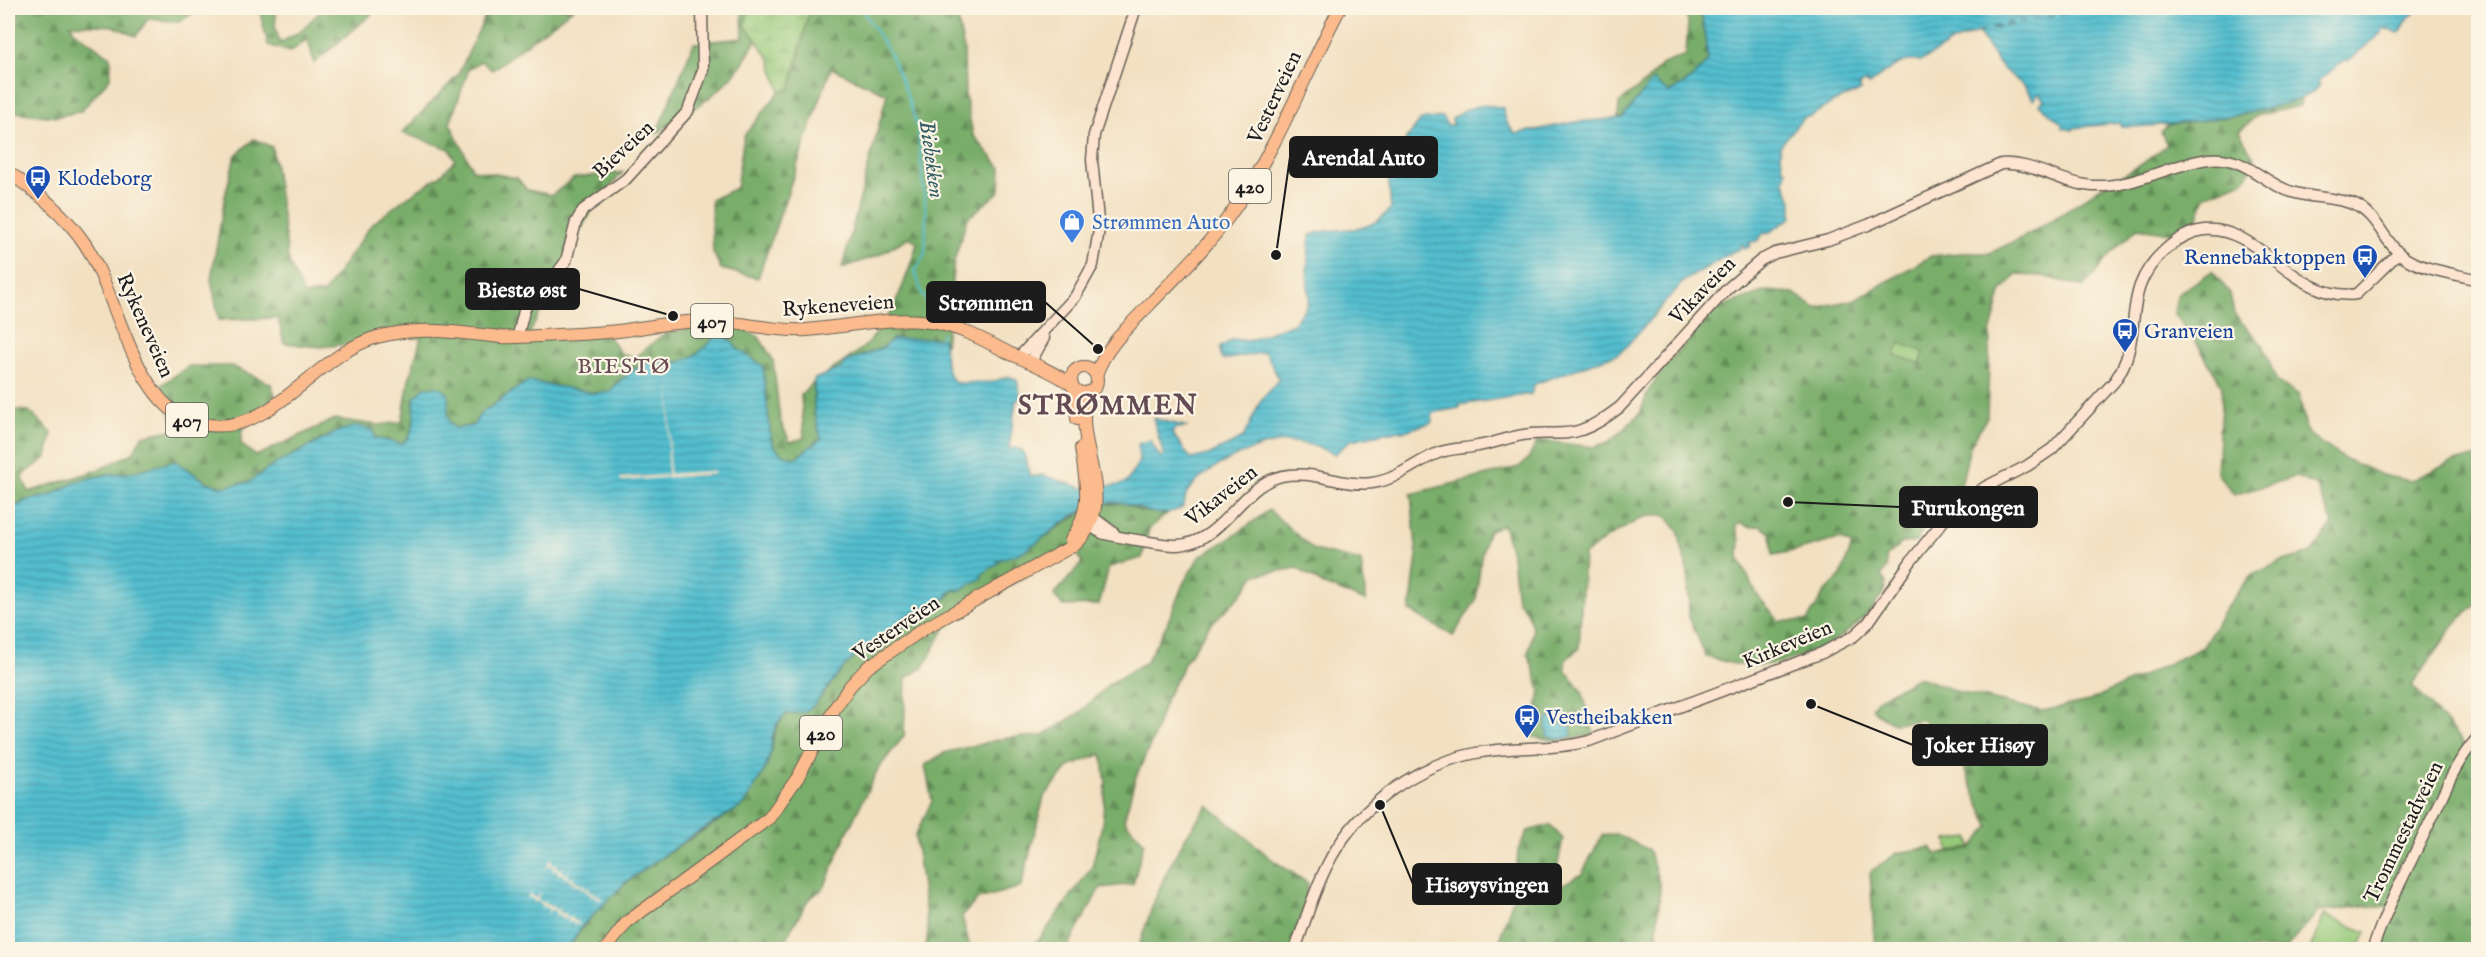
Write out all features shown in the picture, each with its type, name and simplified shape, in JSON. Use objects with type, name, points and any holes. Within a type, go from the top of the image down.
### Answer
[{"type":"main road","name":"Bieveien","points":[[518,335],[528,302],[552,280],[566,261],[576,222],[583,210],[626,179],[688,111],[703,70],[702,8]]},
{"type":"main road","points":[[1026,358],[1081,289],[1097,250],[1099,230],[1092,160],[1094,135],[1136,8]]},
{"type":"main road","name":"Vesterveien","points":[[1080,369],[1119,336],[1199,252],[1246,192],[1281,132],[1318,48],[1340,8]]},
{"type":"main road","name":"Vikaveien","points":[[1090,517],[1105,534],[1172,545],[1192,543],[1208,534],[1258,487],[1284,476],[1306,474],[1356,484],[1372,483],[1390,479],[1416,463],[1447,450],[1478,446],[1524,435],[1575,432],[1591,427],[1620,407],[1732,284],[1761,260],[1775,253],[1828,240],[1868,225],[2001,164],[2018,165],[2072,183],[2107,186],[2133,183],[2208,159],[2225,160],[2252,168],[2293,193],[2343,201],[2359,207],[2377,224],[2398,253],[2413,262],[2478,280]]},
{"type":"main road","name":"Rykeneveien","points":[[8,172],[47,202],[79,236],[101,274],[147,382],[166,405],[195,423],[221,426],[251,421],[268,411],[341,354],[375,338],[424,330],[472,332],[503,337],[588,334],[681,322],[719,322],[793,330],[916,320],[957,329],[1026,358],[1079,389]]},
{"type":"main road","name":"Kirkeveien","points":[[1295,950],[1316,890],[1331,858],[1344,838],[1389,792],[1417,774],[1454,758],[1477,752],[1565,746],[1589,741],[1822,653],[1854,636],[1868,622],[1911,561],[1945,519],[1985,487],[2026,466],[2052,449],[2114,382],[2121,373],[2129,351],[2135,297],[2140,281],[2152,262],[2179,238],[2202,230],[2229,233],[2242,239],[2305,283],[2331,293],[2359,292],[2375,273],[2398,253]]},
{"type":"main road","name":"Vesterveien","points":[[1096,375],[1103,357],[1119,336]]},
{"type":"main road","name":"Rykeneveien","points":[[1044,368],[1080,369]]},
{"type":"main road","points":[[1090,517],[1090,484],[1079,389],[1071,377],[1080,369],[1091,370],[1096,375]]},
{"type":"main road","name":"420","points":[[1079,389],[1095,387],[1096,375]]},
{"type":"main road","name":"Vesterveien","points":[[605,950],[627,922],[769,818],[793,785],[835,708],[850,686],[868,667],[925,628],[1065,548],[1076,544],[1090,517]]},
{"type":"main road","name":"Trommestadveien","points":[[2372,950],[2384,914],[2430,822],[2452,771],[2460,757],[2478,736]]},
{"type":"green space","points":[[17,8],[201,8],[179,22],[148,19],[136,36],[113,26],[71,24],[74,31],[109,56],[110,78],[81,111],[56,117],[15,112],[8,120],[8,28],[19,22]]},
{"type":"green space","points":[[259,8],[277,8],[275,26],[280,43],[299,32],[324,8],[379,8],[314,63],[308,39],[290,52],[268,45]]},
{"type":"green space","points":[[489,8],[574,8],[492,70],[481,61],[469,69],[450,123],[473,170],[517,178],[527,190],[552,195],[574,178],[623,172],[595,205],[573,243],[529,335],[606,333],[621,354],[635,357],[664,334],[697,327],[739,326],[759,337],[773,360],[780,420],[790,442],[804,438],[801,395],[814,382],[814,411],[821,439],[795,458],[777,450],[771,439],[763,367],[738,349],[725,335],[715,334],[705,348],[684,361],[650,362],[628,374],[609,392],[594,393],[528,381],[480,414],[473,426],[455,428],[452,425],[447,408],[449,400],[413,401],[415,412],[413,424],[409,436],[402,444],[375,438],[363,427],[357,426],[331,435],[274,465],[249,482],[222,487],[207,482],[175,461],[128,473],[108,474],[78,481],[51,495],[25,501],[8,511],[8,424],[14,410],[29,411],[52,433],[47,457],[22,476],[29,492],[98,470],[133,453],[142,436],[176,429],[160,386],[189,366],[232,366],[271,384],[279,405],[242,429],[241,444],[256,456],[335,419],[378,425],[402,422],[409,380],[421,338],[404,337],[321,347],[284,343],[278,318],[219,320],[211,279],[225,196],[235,156],[254,139],[272,147],[289,263],[304,295],[324,293],[371,225],[404,199],[440,176],[455,160],[450,149],[402,133],[458,75]]},
{"type":"green space","points":[[739,8],[749,8],[745,25],[756,40],[747,57],[726,84],[656,134],[694,43],[743,38],[742,11]]},
{"type":"green space","points":[[749,8],[810,8],[790,89],[780,91],[770,59],[745,25]]},
{"type":"green space","points":[[810,8],[931,8],[958,20],[964,51],[965,94],[973,135],[1001,168],[1000,191],[967,219],[954,261],[945,346],[943,339],[893,339],[882,348],[843,363],[845,367],[824,375],[859,351],[886,320],[899,296],[917,243],[909,237],[877,256],[842,268],[887,94],[831,68],[758,278],[721,269],[713,252],[711,200],[736,188],[744,136],[780,91],[790,89]]},
{"type":"green space","points":[[1685,8],[1701,8],[1708,61],[1690,80],[1669,93],[1653,81],[1622,118],[1618,118],[1619,103],[1647,81],[1661,65],[1686,55],[1688,23]]},
{"type":"green space","points":[[2301,97],[2300,106],[2258,115],[2239,131],[2255,160],[2245,180],[2205,196],[2196,224],[2177,234],[2138,228],[2112,252],[2084,287],[2043,276],[2016,275],[2001,293],[1990,334],[1987,417],[1970,446],[1958,499],[1945,509],[1930,516],[1916,542],[1902,543],[1886,557],[1887,568],[1881,575],[1886,583],[1881,596],[1861,620],[1831,642],[1814,651],[1778,663],[1738,664],[1706,657],[1689,617],[1688,574],[1678,531],[1665,515],[1643,517],[1607,538],[1584,555],[1579,649],[1565,660],[1566,671],[1582,691],[1594,735],[1558,741],[1533,737],[1540,690],[1528,653],[1533,631],[1527,611],[1517,601],[1512,557],[1503,525],[1488,531],[1481,557],[1476,600],[1453,636],[1410,611],[1417,556],[1411,494],[1519,467],[1528,459],[1538,440],[1594,447],[1608,442],[1640,413],[1648,392],[1661,371],[1717,308],[1766,291],[1794,293],[1815,308],[1857,299],[1931,256],[1990,253],[2029,234],[2101,187],[2139,166],[2167,145],[2161,132],[2168,125],[2246,114]],"holes":[[[1742,523],[1749,527],[1761,526],[1771,534],[1773,555],[1839,539],[1852,545],[1841,576],[1825,592],[1807,621],[1779,621],[1758,596],[1739,559],[1740,540],[1736,525]]]},
{"type":"green space","points":[[2212,271],[2230,293],[2234,314],[2263,345],[2277,382],[2299,395],[2307,433],[2343,458],[2382,475],[2410,481],[2450,463],[2478,456],[2478,604],[2458,620],[2412,685],[2466,746],[2478,734],[2478,949],[2380,949],[2394,908],[2363,906],[2318,912],[2285,949],[1875,949],[1870,872],[1897,853],[1931,847],[1936,854],[1971,849],[1989,827],[1955,747],[1922,720],[1893,723],[1875,712],[1872,707],[1879,698],[1919,677],[1959,692],[2042,711],[2089,701],[2203,647],[2225,609],[2250,576],[2280,562],[2311,553],[2333,524],[2316,485],[2296,477],[2234,495],[2217,473],[2222,386],[2200,348],[2174,313],[2177,295]]},
{"type":"green space","points":[[1900,343],[1924,352],[1920,364],[1895,355]]},
{"type":"green space","points":[[1125,502],[1140,511],[1167,514],[1149,529],[1142,558],[1109,567],[1099,605],[1063,606],[1054,595],[1082,563],[1074,547],[978,604],[944,629],[924,667],[906,678],[904,736],[878,769],[845,837],[824,888],[808,900],[780,949],[568,950],[583,927],[619,889],[661,858],[735,810],[754,788],[763,772],[770,755],[775,730],[786,714],[805,712],[815,704],[843,668],[865,648],[903,628],[902,618],[948,597],[947,595],[998,563],[997,561],[1036,542],[1077,516],[1098,506]]},
{"type":"green space","points":[[1269,510],[1314,550],[1361,561],[1366,601],[1324,585],[1297,568],[1255,575],[1240,596],[1210,625],[1186,660],[1166,699],[1153,739],[1135,779],[1124,820],[1144,842],[1133,884],[1100,888],[1067,949],[1027,949],[1041,937],[1092,867],[1102,825],[1106,783],[1102,754],[1070,766],[1044,797],[1021,887],[978,899],[962,916],[970,949],[926,949],[928,931],[915,836],[932,801],[925,765],[944,753],[1005,738],[1042,736],[1079,713],[1109,684],[1146,662],[1167,624],[1183,584],[1199,557],[1235,535]]},
{"type":"green space","points":[[1208,805],[1274,861],[1308,883],[1301,925],[1293,949],[1138,950],[1166,874],[1184,839]]},
{"type":"green space","points":[[1550,825],[1563,839],[1554,882],[1560,886],[1582,874],[1602,835],[1616,834],[1649,850],[1660,886],[1656,949],[1496,949],[1515,893],[1518,850],[1528,831]]},
{"type":"green space","points":[[1969,837],[1971,848],[1949,851],[1947,840]]},
{"type":"green space","points":[[2324,915],[2366,932],[2358,949],[2310,949]]},
{"type":"water","points":[[1701,8],[2419,8],[2405,22],[2399,33],[2383,28],[2382,32],[2348,61],[2346,59],[2318,81],[2320,85],[2308,95],[2259,110],[2164,125],[2121,127],[2119,123],[2073,128],[2073,130],[2063,128],[2062,124],[2039,104],[2044,100],[2039,94],[2033,99],[2025,87],[2002,68],[1978,32],[1952,42],[1920,62],[1899,64],[1869,85],[1867,82],[1859,86],[1861,90],[1858,92],[1803,118],[1780,146],[1783,169],[1786,170],[1784,182],[1792,200],[1792,217],[1767,234],[1765,232],[1757,241],[1749,242],[1751,246],[1745,249],[1743,245],[1740,246],[1741,249],[1684,281],[1617,354],[1535,384],[1531,394],[1459,405],[1460,408],[1432,413],[1433,422],[1402,432],[1400,430],[1351,440],[1335,454],[1311,445],[1292,442],[1260,447],[1232,458],[1207,473],[1188,491],[1182,508],[1170,512],[1151,512],[1117,502],[1094,506],[1072,516],[1022,552],[997,561],[998,563],[981,575],[982,578],[958,591],[956,589],[947,594],[948,597],[903,618],[903,628],[865,648],[843,668],[815,704],[805,712],[786,714],[777,724],[765,769],[744,805],[690,837],[626,882],[582,926],[568,949],[8,949],[8,511],[25,501],[51,495],[78,481],[108,474],[128,473],[175,461],[207,482],[222,487],[249,482],[274,465],[341,430],[357,426],[373,430],[375,438],[402,444],[407,440],[412,429],[414,398],[425,387],[439,387],[448,393],[448,416],[455,428],[473,426],[480,414],[528,381],[594,393],[609,392],[628,374],[645,364],[654,361],[679,362],[689,358],[705,347],[715,334],[725,335],[738,349],[763,366],[771,439],[777,450],[787,456],[795,458],[821,439],[814,411],[814,379],[844,367],[843,363],[882,348],[893,339],[937,338],[943,339],[947,368],[956,383],[992,382],[1009,376],[1017,380],[1021,398],[1016,401],[1009,449],[1016,448],[1023,451],[1031,477],[1042,475],[1083,488],[1119,485],[1127,482],[1139,461],[1138,444],[1150,440],[1160,457],[1164,456],[1153,418],[1188,427],[1175,428],[1172,433],[1191,459],[1208,455],[1243,438],[1261,400],[1279,379],[1265,352],[1224,360],[1221,357],[1220,347],[1234,339],[1248,341],[1294,323],[1307,305],[1309,298],[1307,270],[1310,235],[1362,227],[1382,218],[1391,208],[1387,164],[1421,120],[1442,117],[1447,125],[1453,125],[1452,119],[1470,108],[1482,105],[1496,106],[1503,108],[1506,121],[1515,134],[1576,122],[1622,118],[1653,80],[1669,93],[1690,80],[1708,61]]},
{"type":"water","points":[[1554,716],[1561,724],[1571,726],[1572,736],[1561,739],[1547,736],[1546,721]]},
{"type":"pier","points":[[671,363],[669,474],[714,471],[714,474],[621,481],[620,478],[667,475]]},
{"type":"pier","points":[[553,856],[551,863],[555,866],[559,861],[556,867],[561,870],[565,865],[562,871],[566,874],[571,869],[567,875],[572,878],[576,873],[573,879],[577,882],[581,877],[578,882],[583,886],[587,880],[584,886],[588,889],[591,886],[589,890],[593,893],[596,889],[594,893],[598,896],[602,893],[599,897],[604,901],[598,899],[594,904],[597,898],[593,895],[588,900],[592,895],[587,892],[583,897],[587,891],[583,888],[578,893],[582,888],[577,884],[572,889],[576,884],[571,881],[567,885],[571,880],[566,877],[562,882],[565,876],[560,873],[556,878],[559,872],[555,869],[551,874],[554,868],[549,865],[545,869]]},
{"type":"pier","points":[[534,887],[530,895],[536,898],[542,891],[537,899],[544,903],[549,896],[545,903],[551,907],[554,901],[552,907],[558,911],[562,904],[559,912],[564,914],[567,909],[565,915],[570,918],[573,912],[571,918],[576,922],[580,916],[577,922],[581,927],[576,924],[572,930],[575,924],[570,921],[566,926],[569,920],[564,917],[560,923],[563,917],[558,914],[553,919],[557,913],[551,909],[547,915],[549,909],[544,906],[540,911],[543,905],[536,901],[532,906],[535,901],[529,897],[525,902]]},
{"type":"waterway","name":"Biebekken","points":[[861,8],[889,52],[905,89],[918,129],[926,214],[925,254],[915,271],[922,294],[938,317]]},
{"type":"waterway","points":[[940,339],[942,333]]},
{"type":"ferry route","points":[[1991,28],[2055,8]]},
{"type":"ferry route","points":[[1978,32],[2087,8]]},
{"type":"place","name":"Klodeborg","points":[[38,201]]},
{"type":"place","name":"Strømmen Auto","points":[[1072,245]]},
{"type":"place","name":"Arendal Auto","points":[[1276,255]]},
{"type":"place","name":"Rennebakktoppen","points":[[2365,280]]},
{"type":"place","name":"Biestø øst","points":[[673,316]]},
{"type":"place","name":"Strømmen","points":[[1098,349]]},
{"type":"place","name":"Granveien","points":[[2125,354]]},
{"type":"place","name":"Furukongen","points":[[1788,502]]},
{"type":"place","name":"Joker Hisøy","points":[[1811,704]]},
{"type":"place","name":"Vestheibakken","points":[[1527,740]]},
{"type":"place","name":"Hisøysvingen","points":[[1380,805]]},
{"type":"district","name":"BIESTØ","points":[[624,365]]},
{"type":"district","name":"STRØMMEN","points":[[1108,405]]}]
